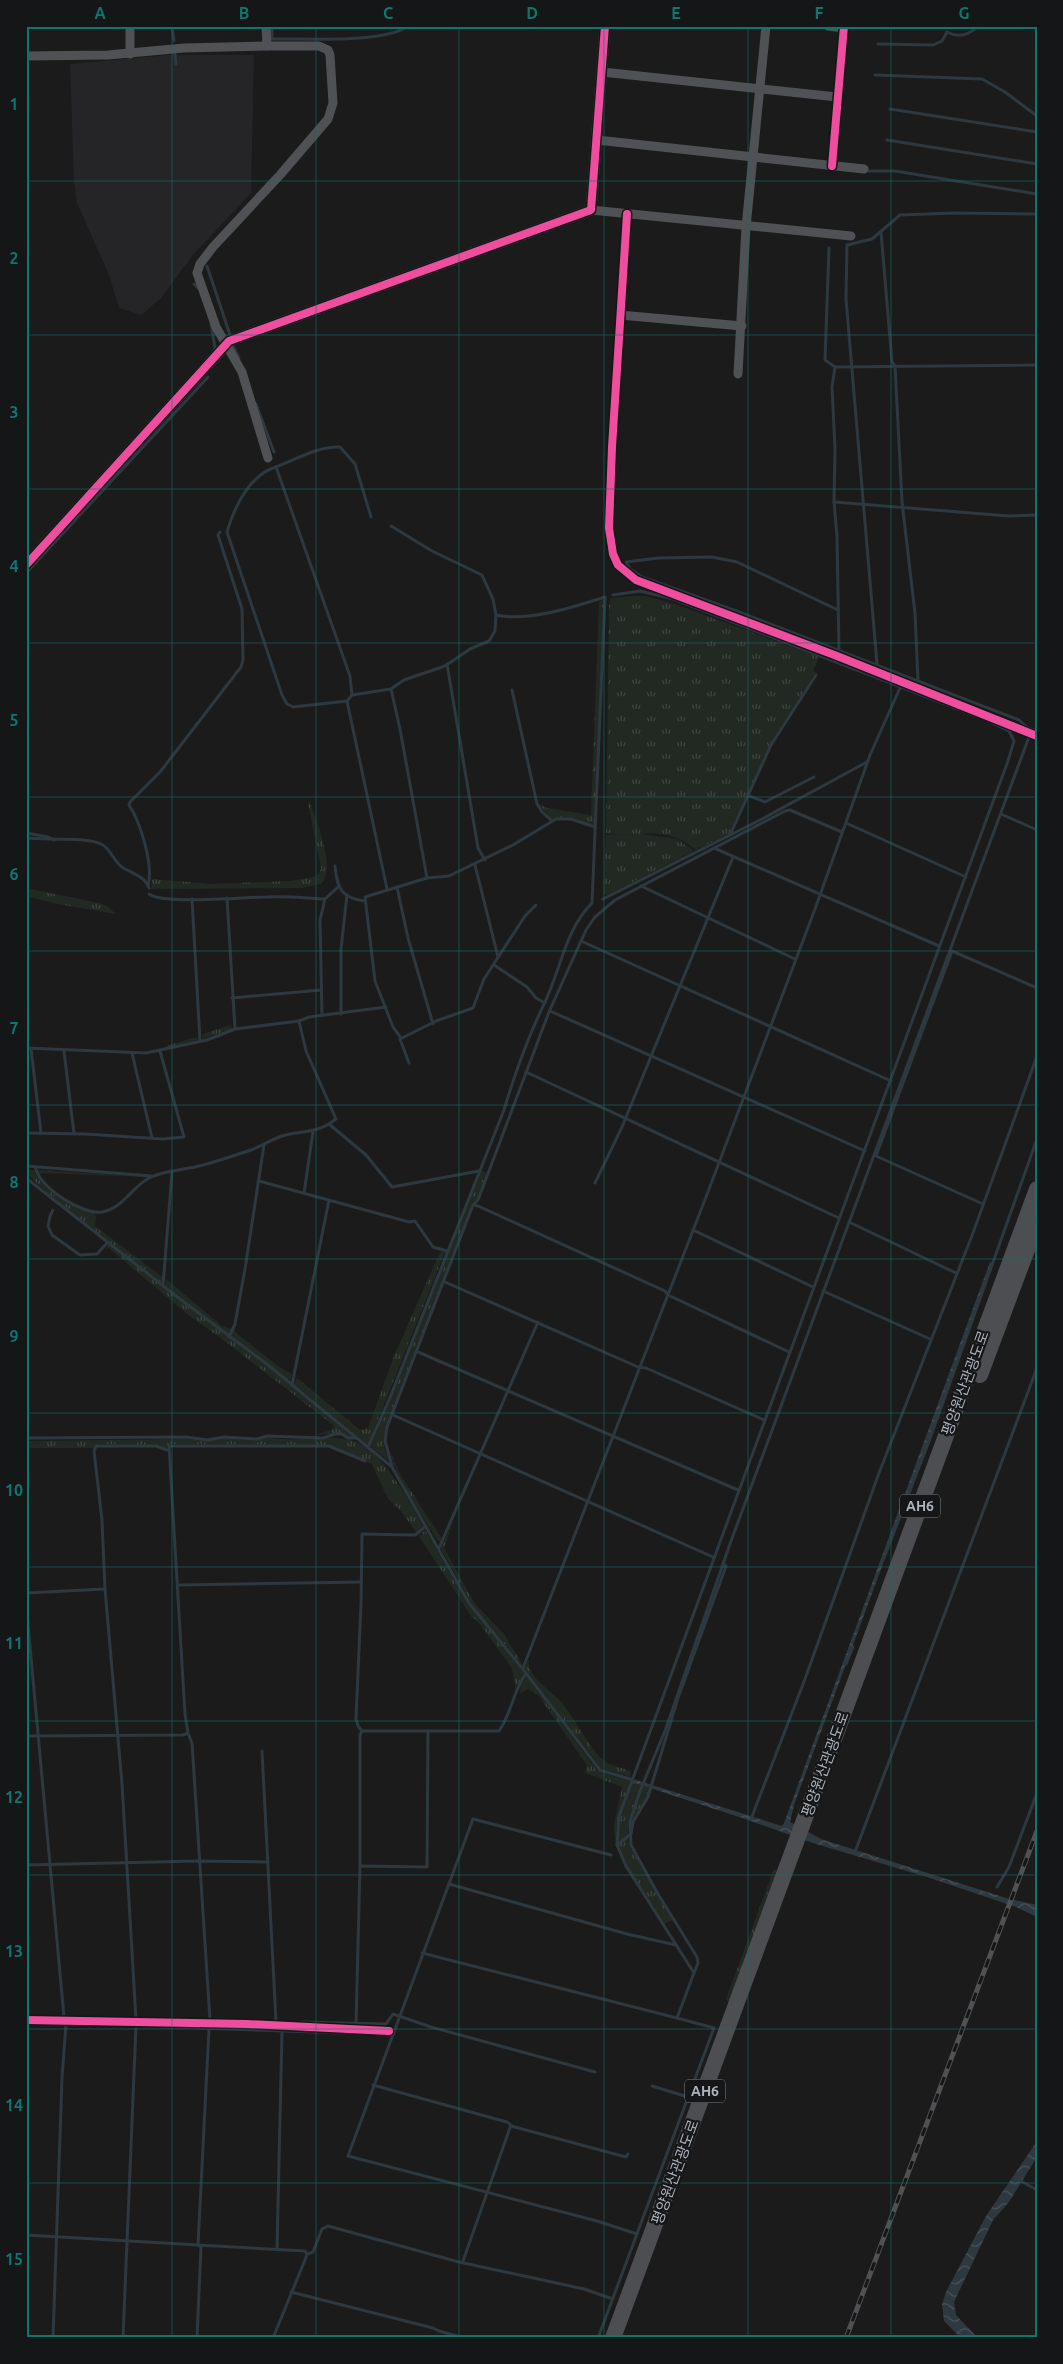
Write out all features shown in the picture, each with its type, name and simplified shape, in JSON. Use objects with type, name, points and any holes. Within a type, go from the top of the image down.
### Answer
[{"type":"highway","name":"평양원산관광도로","points":[[614,2338],[808,1824],[1037,1189]]},
{"type":"highway","points":[[808,1824],[1037,1223]]},
{"type":"highway","points":[[623,2338],[799,1846]]},
{"type":"street","points":[[130,26],[130,54]]},
{"type":"street","points":[[266,26],[267,46]]},
{"type":"street","points":[[591,210],[605,26]]},
{"type":"street","points":[[738,374],[746,227],[766,26]]},
{"type":"street","points":[[828,26],[844,27],[832,166]]},
{"type":"street","points":[[26,56],[130,54],[167,49],[267,46],[319,46],[328,50],[330,55],[333,103],[328,119],[307,145],[212,248],[200,264],[198,273],[216,327],[242,372],[268,458]]},
{"type":"street","points":[[602,72],[837,97]]},
{"type":"street","points":[[597,140],[864,169]]},
{"type":"street","points":[[26,565],[213,360],[225,344],[238,336],[591,210],[851,236]]},
{"type":"street","points":[[628,214],[612,447],[609,528],[613,554],[618,565],[636,580],[837,656],[1037,736]]},
{"type":"street","points":[[620,315],[742,326]]},
{"type":"street","points":[[26,2020],[247,2024],[389,2031]]},
{"type":"shaded area","points":[[168,55],[254,55],[251,193],[192,256],[161,298],[141,315],[119,308],[109,275],[77,203],[74,181],[70,64]]},
{"type":"green space","points":[[646,596],[678,605],[819,657],[813,671],[816,672],[770,745],[729,834],[696,850],[684,842],[662,834],[619,835],[606,833],[609,605],[611,598]]},
{"type":"green space","points":[[605,598],[594,826],[571,818],[552,820],[538,804],[547,808],[591,815],[599,602]]},
{"type":"green space","points":[[310,802],[326,856],[327,868],[321,884],[301,888],[151,889],[152,879],[213,884],[289,881],[314,877],[319,874],[321,868],[308,803]]},
{"type":"green space","points":[[641,834],[677,839],[694,851],[607,895],[603,894],[606,835]]},
{"type":"green space","points":[[26,888],[99,903],[107,906],[116,914],[58,904],[26,896]]},
{"type":"green space","points":[[231,1025],[232,1029],[202,1039],[203,1034]]},
{"type":"green space","points":[[197,1037],[198,1040],[161,1049],[169,1045]]},
{"type":"green space","points":[[26,1170],[34,1170],[44,1185],[59,1198],[76,1207],[94,1213],[96,1217],[95,1226],[164,1278],[163,1284],[50,1195],[32,1179]]},
{"type":"green space","points":[[38,1170],[149,1177],[40,1173],[41,1178]]},
{"type":"green space","points":[[481,1170],[487,1173],[477,1199],[472,1205],[387,1427],[383,1444],[389,1461],[370,1446],[390,1401]]},
{"type":"green space","points":[[109,1245],[267,1366],[354,1437],[348,1437],[343,1433],[316,1435],[331,1430],[334,1426],[188,1315],[109,1248],[105,1249]]},
{"type":"green space","points":[[440,1252],[445,1252],[368,1445],[294,1384],[297,1378],[360,1430],[368,1428],[394,1356]]},
{"type":"green space","points":[[166,1279],[222,1326],[231,1329],[229,1336],[165,1285]]},
{"type":"green space","points":[[235,1326],[235,1332],[278,1366],[292,1374],[290,1381],[231,1337]]},
{"type":"green space","points":[[266,1437],[291,1439],[335,1438],[352,1440],[364,1446],[374,1454],[394,1478],[423,1526],[416,1532],[401,1511],[388,1499],[372,1464],[329,1445],[171,1444],[166,1449],[158,1445],[100,1444],[95,1445],[93,1448],[26,1448],[26,1441],[185,1439],[209,1441],[224,1438],[256,1440]]},
{"type":"green space","points":[[389,1449],[400,1474],[442,1539],[439,1542],[404,1485]]},
{"type":"green space","points":[[454,1519],[444,1548],[475,1604],[504,1634],[522,1664],[470,1602],[441,1548]]},
{"type":"green space","points":[[425,1530],[468,1603],[524,1673],[516,1691],[512,1668],[479,1623],[471,1616],[419,1536]]},
{"type":"green space","points":[[529,1659],[531,1671],[535,1677],[567,1709],[600,1757],[606,1762],[631,1771],[630,1777],[601,1768],[524,1668]]},
{"type":"green space","points":[[527,1677],[597,1770],[630,1781],[618,1816],[615,1845],[614,1825],[622,1787],[585,1773],[587,1765],[538,1695],[528,1689],[520,1694],[521,1685]]},
{"type":"green space","points":[[632,1782],[641,1785],[629,1822],[628,1835],[618,1843],[620,1816]]},
{"type":"green space","points":[[643,1786],[650,1788],[630,1834],[630,1822]]},
{"type":"green space","points":[[628,1837],[629,1845],[673,1920],[664,1924],[627,1866],[618,1845]]},
{"type":"green space","points":[[780,1868],[729,2003],[726,1999],[773,1871]]},
{"type":"water","points":[[990,1262],[992,1263],[794,1805],[790,1822],[821,1839],[1006,1898],[1037,1905],[1037,1917],[1016,1907],[930,1878],[816,1844],[632,1782],[633,1779],[782,1826]]},
{"type":"water","points":[[1037,2141],[1037,2157],[1009,2202],[993,2220],[954,2302],[956,2315],[978,2338],[961,2338],[944,2321],[942,2304],[946,2292],[986,2216]]},
{"type":"waterway","points":[[172,26],[174,41]]},
{"type":"waterway","points":[[272,26],[272,39],[362,38],[396,32],[408,26]]},
{"type":"waterway","points":[[878,44],[933,45],[942,41],[947,32],[963,35],[971,32],[978,26]]},
{"type":"waterway","points":[[175,54],[176,64]]},
{"type":"waterway","points":[[875,75],[982,79],[1005,92],[1037,116]]},
{"type":"waterway","points":[[890,109],[1037,132]]},
{"type":"waterway","points":[[887,140],[1037,164]]},
{"type":"waterway","points":[[868,171],[895,171],[1037,194]]},
{"type":"waterway","points":[[877,664],[846,299],[847,245],[872,239],[900,215],[954,213],[1037,214]]},
{"type":"waterway","points":[[881,232],[892,362],[895,366],[902,502],[915,613],[918,681]]},
{"type":"waterway","points":[[829,248],[825,360],[835,367],[832,387],[839,650]]},
{"type":"waterway","points":[[207,266],[230,335]]},
{"type":"waterway","points":[[194,284],[199,289]]},
{"type":"waterway","points":[[211,323],[214,351]]},
{"type":"waterway","points":[[233,346],[239,358]]},
{"type":"waterway","points":[[835,367],[1037,365]]},
{"type":"waterway","points":[[26,573],[208,377]]},
{"type":"waterway","points":[[256,404],[274,452]]},
{"type":"waterway","points":[[276,467],[316,451],[340,447],[355,464],[371,517]]},
{"type":"waterway","points":[[352,695],[350,676],[276,467],[266,471],[250,485],[238,503],[227,532],[282,695],[287,704],[293,707],[347,701],[352,695],[391,689],[404,680],[445,666],[470,649],[489,641],[495,631],[496,615],[493,599],[482,575],[432,551],[391,526]]},
{"type":"waterway","points":[[834,502],[1009,516],[1037,515]]},
{"type":"waterway","points":[[148,885],[148,856],[141,832],[129,805],[130,802],[160,772],[241,667],[243,660],[242,609],[218,535],[220,532]]},
{"type":"waterway","points":[[838,610],[737,562],[712,557],[658,558],[626,562],[630,569],[642,577],[739,612],[1019,720],[1028,728],[1037,731]]},
{"type":"waterway","points":[[613,595],[640,591],[673,599],[976,716]]},
{"type":"waterway","points":[[368,1447],[389,1400],[504,1110],[522,1055],[551,989],[569,937],[592,903],[605,597],[565,609],[536,615],[522,617],[496,615]]},
{"type":"waterway","points":[[447,664],[478,848],[485,860]]},
{"type":"waterway","points":[[730,835],[771,745],[816,675]]},
{"type":"waterway","points":[[523,1668],[706,1197],[815,909],[870,755],[900,688]]},
{"type":"waterway","points":[[391,689],[427,878]]},
{"type":"waterway","points":[[512,690],[537,804],[542,812],[552,821]]},
{"type":"waterway","points":[[347,701],[387,889]]},
{"type":"waterway","points":[[598,2338],[714,2028],[677,2018],[694,1973],[626,1866],[617,1845],[619,1816],[1008,761],[1014,741],[1009,731],[986,720]]},
{"type":"waterway","points":[[694,1973],[698,1963],[697,1957],[658,1894],[631,1845],[630,1822],[640,1791],[665,1731],[731,1541],[1029,737]]},
{"type":"waterway","points":[[603,899],[762,819],[867,762]]},
{"type":"waterway","points":[[747,795],[765,802],[814,777]]},
{"type":"waterway","points":[[392,1466],[385,1441],[387,1427],[473,1205],[478,1200],[549,1012],[586,930],[595,917],[615,900],[785,811],[790,810],[842,832]]},
{"type":"waterway","points":[[1001,814],[1037,830]]},
{"type":"waterway","points":[[401,1038],[393,1027],[375,981],[365,897],[427,878],[449,876],[513,845],[556,819],[571,819],[595,827]]},
{"type":"waterway","points":[[846,823],[966,877]]},
{"type":"waterway","points":[[26,833],[54,840]]},
{"type":"waterway","points":[[26,838],[86,840],[101,844],[108,849],[121,867],[142,878],[149,888]]},
{"type":"waterway","points":[[714,848],[939,946]]},
{"type":"waterway","points":[[595,1183],[622,1127],[733,857]]},
{"type":"waterway","points":[[475,865],[498,957]]},
{"type":"waterway","points":[[335,866],[337,880],[342,891],[350,897],[365,901]]},
{"type":"waterway","points":[[641,886],[795,959]]},
{"type":"waterway","points":[[322,1016],[320,920],[325,899],[338,887]]},
{"type":"waterway","points":[[397,887],[408,938],[433,1024]]},
{"type":"waterway","points":[[149,894],[157,897],[187,900],[274,897],[325,899]]},
{"type":"waterway","points":[[341,1014],[341,949],[347,895]]},
{"type":"waterway","points":[[227,898],[235,1029]]},
{"type":"waterway","points":[[192,899],[200,1041]]},
{"type":"waterway","points":[[409,1063],[400,1039],[436,1021],[473,1008],[484,979],[525,916],[536,905]]},
{"type":"waterway","points":[[581,941],[891,1081]]},
{"type":"waterway","points":[[983,1204],[876,1156],[952,951],[1037,988]]},
{"type":"waterway","points":[[494,965],[527,987],[536,998],[545,1003]]},
{"type":"waterway","points":[[232,998],[321,990]]},
{"type":"waterway","points":[[329,1124],[336,1119],[306,1051],[299,1021],[309,1017],[386,1007]]},
{"type":"waterway","points":[[550,1011],[865,1151]]},
{"type":"waterway","points":[[26,1048],[146,1053],[207,1040],[235,1029],[299,1021]]},
{"type":"waterway","points":[[31,1049],[41,1133]]},
{"type":"waterway","points":[[64,1051],[74,1134]]},
{"type":"waterway","points":[[26,1133],[85,1134],[163,1139],[184,1137],[160,1051]]},
{"type":"waterway","points":[[132,1053],[152,1138]]},
{"type":"waterway","points":[[751,1819],[805,1679],[879,1473],[973,1233],[1037,1056]]},
{"type":"waterway","points":[[526,1072],[839,1218]]},
{"type":"waterway","points":[[36,1169],[45,1184],[63,1199],[84,1209],[102,1212],[116,1206],[151,1177],[215,1162],[251,1150],[282,1136],[312,1130],[329,1124],[366,1155],[392,1187],[479,1171]]},
{"type":"waterway","points":[[304,1193],[313,1132]]},
{"type":"waterway","points":[[884,1558],[931,1436],[1037,1139]]},
{"type":"waterway","points":[[229,1337],[235,1324],[264,1145]]},
{"type":"waterway","points":[[26,1166],[151,1176]]},
{"type":"waterway","points":[[163,1286],[172,1172]]},
{"type":"waterway","points":[[26,1178],[180,1299],[268,1365],[392,1467],[469,1603],[522,1668],[600,1770],[633,1780]]},
{"type":"waterway","points":[[259,1181],[409,1222],[415,1221],[433,1247],[447,1251]]},
{"type":"waterway","points":[[292,1385],[329,1200]]},
{"type":"waterway","points":[[473,1205],[665,1291],[668,1295],[789,1352]]},
{"type":"waterway","points":[[53,1210],[48,1226],[52,1235],[80,1255],[97,1254],[107,1243]]},
{"type":"waterway","points":[[849,1222],[956,1273]]},
{"type":"waterway","points":[[693,1230],[813,1287]]},
{"type":"waterway","points":[[445,1282],[764,1420]]},
{"type":"waterway","points":[[823,1291],[930,1339]]},
{"type":"waterway","points":[[439,1548],[538,1322]]},
{"type":"waterway","points":[[418,1352],[738,1490]]},
{"type":"waterway","points":[[855,1852],[1037,1368]]},
{"type":"waterway","points":[[393,1415],[713,1557]]},
{"type":"waterway","points":[[26,1438],[186,1437],[208,1440],[224,1437],[257,1439],[267,1436],[323,1438],[335,1434],[356,1438]]},
{"type":"waterway","points":[[136,2019],[122,1784],[105,1589],[102,1520],[94,1451],[96,1446],[156,1446],[167,1450]]},
{"type":"waterway","points":[[26,1736],[183,1735],[188,1733],[185,1714],[169,1446],[329,1446],[365,1461]]},
{"type":"waterway","points":[[362,1731],[356,1719],[362,1534],[415,1535],[426,1526]]},
{"type":"waterway","points":[[617,1845],[631,1834],[633,1822],[648,1797],[678,1698],[726,1566],[723,1563]]},
{"type":"waterway","points":[[178,1585],[361,1582]]},
{"type":"waterway","points":[[26,1593],[105,1589]]},
{"type":"waterway","points":[[26,1603],[64,2017]]},
{"type":"waterway","points":[[846,1664],[853,1647]]},
{"type":"waterway","points":[[360,1866],[360,1735],[362,1731],[499,1731],[507,1717],[518,1687],[526,1674]]},
{"type":"waterway","points":[[356,2024],[360,1866],[427,1867],[428,1731]]},
{"type":"waterway","points":[[188,1733],[192,1743],[210,2020]]},
{"type":"waterway","points":[[262,1751],[276,2022]]},
{"type":"waterway","points":[[997,1887],[1009,1867],[1037,1793]]},
{"type":"waterway","points":[[611,1855],[473,1819],[348,2156],[597,2221],[637,2234]]},
{"type":"waterway","points":[[26,1865],[198,1861],[268,1862]]},
{"type":"waterway","points":[[449,1884],[627,1934],[676,1945]]},
{"type":"waterway","points":[[422,1953],[677,2018]]},
{"type":"waterway","points":[[302,2022],[386,2024],[393,2014],[431,2027],[595,2072]]},
{"type":"waterway","points":[[53,2338],[62,2078],[66,2024]]},
{"type":"waterway","points":[[123,2338],[136,2026]]},
{"type":"waterway","points":[[137,2026],[343,2033]]},
{"type":"waterway","points":[[209,2029],[198,2245],[305,2251],[307,2254],[305,2260],[273,2338]]},
{"type":"waterway","points":[[277,2249],[282,2031]]},
{"type":"waterway","points":[[373,2085],[507,2122],[511,2125],[463,2261]]},
{"type":"waterway","points":[[652,2086],[688,2097]]},
{"type":"waterway","points":[[511,2126],[626,2157],[628,2154]]},
{"type":"waterway","points":[[1019,2180],[1037,2190]]},
{"type":"waterway","points":[[307,2254],[313,2252],[322,2229],[328,2226],[459,2262],[584,2289],[613,2299]]},
{"type":"waterway","points":[[26,2235],[198,2245],[201,2247],[197,2338]]},
{"type":"waterway","points":[[291,2292],[433,2328],[464,2338]]},
{"type":"railway","points":[[846,2338],[1037,1831]]},
{"type":"cycle path","points":[[26,565],[229,341],[591,210],[605,26]]},
{"type":"cycle path","points":[[832,166],[844,26]]},
{"type":"cycle path","points":[[627,214],[612,447],[609,528],[613,554],[618,565],[636,580],[837,656],[1037,736]]},
{"type":"cycle path","points":[[26,2020],[247,2024],[389,2031]]}]
